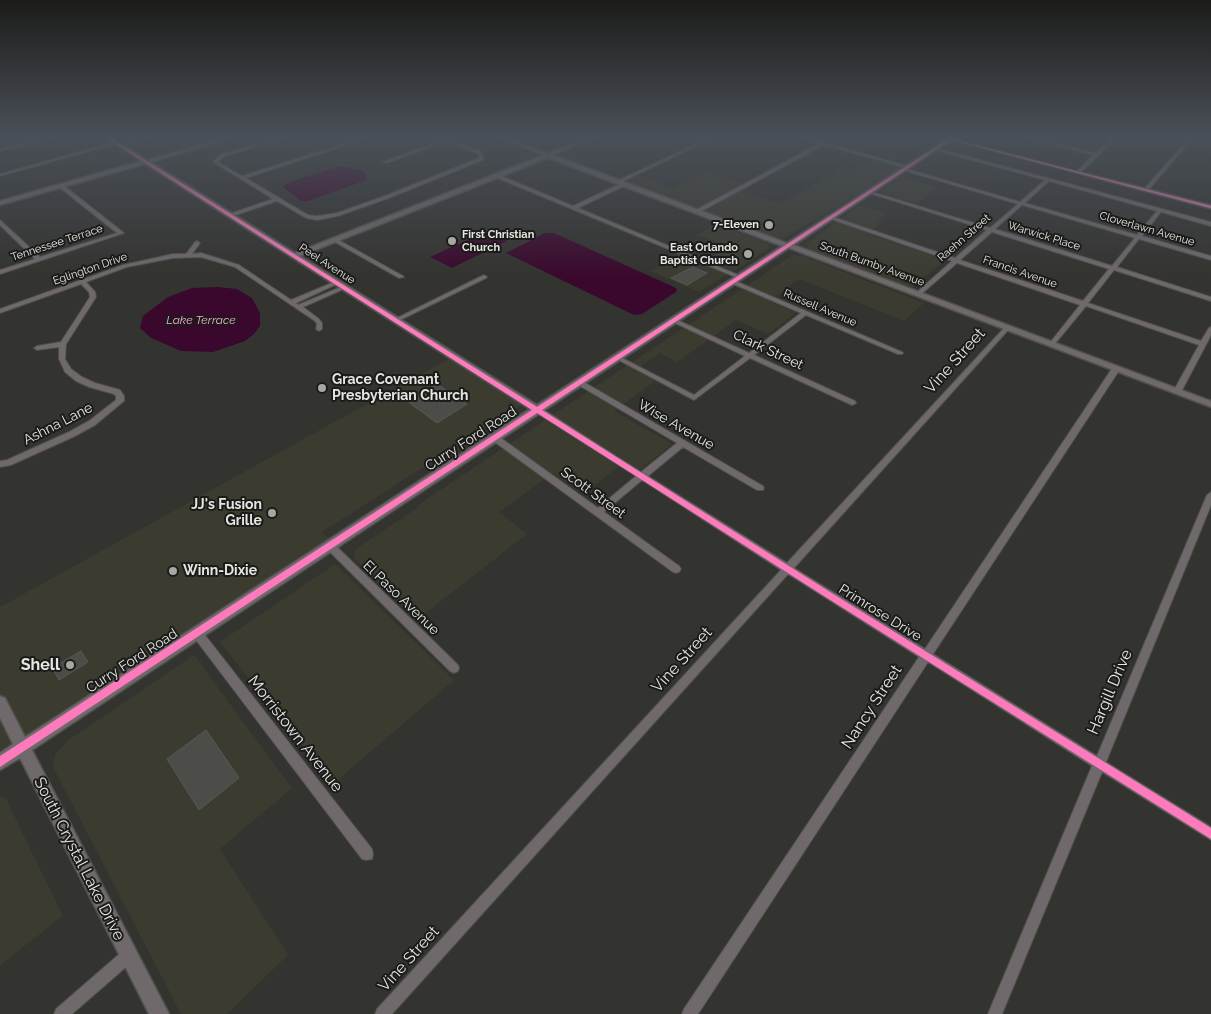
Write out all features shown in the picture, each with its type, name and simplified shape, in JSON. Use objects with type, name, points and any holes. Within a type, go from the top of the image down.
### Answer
[{"type":"street","points":[[0,204],[71,183]]},
{"type":"street","name":"Peel Avenue","points":[[180,183],[339,286],[538,410]]},
{"type":"street","points":[[250,183],[306,216],[331,216],[422,183]]},
{"type":"street","points":[[294,256],[478,183]]},
{"type":"street","name":"Russell Avenue","points":[[514,183],[737,280],[806,313],[900,352]]},
{"type":"street","points":[[696,212],[749,183]]},
{"type":"street","name":"Curry Ford Road","points":[[0,762],[883,183]]},
{"type":"street","name":"Cloverlawn Avenue","points":[[957,183],[1211,258]]},
{"type":"street","name":"Raehn Street","points":[[917,295],[1044,183]]},
{"type":"street","points":[[1064,183],[1211,224]]},
{"type":"street","points":[[1121,183],[1211,207]]},
{"type":"street","points":[[1146,190],[1152,183]]},
{"type":"street","points":[[573,208],[624,184]]},
{"type":"street","name":"South Bumby Avenue","points":[[624,184],[1211,404]]},
{"type":"street","name":"Tennessee Terrace","points":[[0,272],[121,233],[62,186]]},
{"type":"street","name":"Warwick Place","points":[[870,192],[1211,299]]},
{"type":"street","points":[[231,216],[278,199]]},
{"type":"street","points":[[1051,345],[1160,210]]},
{"type":"street","name":"Francis Avenue","points":[[831,218],[1203,344]]},
{"type":"street","points":[[0,222],[39,260]]},
{"type":"street","points":[[335,240],[400,278]]},
{"type":"street","points":[[188,255],[197,243]]},
{"type":"street","points":[[188,255],[214,257],[237,266],[317,320],[320,324],[319,329]]},
{"type":"street","name":"Eglington Drive","points":[[0,311],[82,281],[142,262],[188,255]]},
{"type":"street","points":[[396,320],[484,277]]},
{"type":"street","points":[[37,348],[63,344],[94,297],[82,281]]},
{"type":"street","points":[[292,302],[339,286]]},
{"type":"street","points":[[298,306],[339,286]]},
{"type":"street","points":[[618,358],[694,398],[806,313]]},
{"type":"street","name":"Clark Street","points":[[675,321],[852,403]]},
{"type":"street","name":"Vine Street","points":[[382,1014],[1007,328]]},
{"type":"street","points":[[1178,392],[1211,329]]},
{"type":"street","name":"Ashna Lane","points":[[0,464],[8,463],[64,438],[92,423],[120,401],[120,396],[117,392],[92,385],[68,370],[62,359],[63,344]]},
{"type":"street","name":"Nancy Street","points":[[689,1014],[1116,369]]},
{"type":"street","name":"Wise Avenue","points":[[579,383],[760,488]]},
{"type":"street","name":"Primrose Drive","points":[[538,410],[925,656],[1211,834]]},
{"type":"street","name":"Scott Street","points":[[495,438],[676,569]]},
{"type":"street","points":[[598,513],[682,442]]},
{"type":"street","name":"Hargill Drive","points":[[995,1014],[1211,495]]},
{"type":"street","name":"El Paso Avenue","points":[[330,546],[454,668]]},
{"type":"street","name":"Morristown Avenue","points":[[197,633],[367,854]]},
{"type":"street","name":"South Crystal Lake Drive","points":[[0,703],[159,1014]]},
{"type":"street","points":[[61,1014],[129,955]]},
{"type":"shaded area","points":[[631,183],[659,183],[672,188],[681,183],[742,183],[750,186],[742,191],[780,204],[816,183],[875,183],[784,238],[775,237],[696,208],[694,209]]},
{"type":"shaded area","points":[[892,183],[923,183],[938,188],[916,204],[879,192]]},
{"type":"shaded area","points":[[860,205],[887,214],[877,221],[881,223],[867,234],[945,260],[912,288],[807,248],[806,244]]},
{"type":"shaded area","points":[[717,224],[767,243],[770,248],[699,292],[651,271],[685,251],[706,260],[728,247],[698,235]]},
{"type":"shaded area","points":[[793,255],[802,256],[924,303],[904,321],[799,279],[769,301],[796,313],[768,334],[736,320],[677,362],[660,353],[635,370],[655,381],[614,411],[672,444],[636,473],[622,464],[584,493],[553,473],[499,512],[527,534],[418,619],[355,559],[354,553],[356,549],[417,508],[416,506]]},
{"type":"shaded area","points":[[452,357],[524,403],[322,532],[334,544],[0,761],[0,607]]},
{"type":"shaded area","points":[[335,564],[454,680],[333,784],[220,642]]},
{"type":"shaded area","points":[[194,655],[292,788],[220,849],[288,955],[227,1014],[181,1014],[53,767],[55,755],[67,741]]},
{"type":"shaded area","points":[[0,796],[6,799],[63,916],[0,965]]},
{"type":"water","points":[[288,183],[358,183],[308,201],[301,201],[283,186]]},
{"type":"water","points":[[487,231],[507,241],[452,268],[430,257]]},
{"type":"water","points":[[545,233],[554,233],[674,287],[677,289],[676,292],[642,314],[634,315],[506,253]]},
{"type":"water","name":"Lake Terrace","points":[[218,287],[237,289],[252,298],[260,313],[260,326],[245,341],[213,352],[181,351],[151,338],[140,328],[143,316],[168,297],[192,288]]},
{"type":"building","points":[[693,267],[707,273],[687,285],[671,278]]},
{"type":"building","points":[[437,384],[467,404],[437,423],[407,401],[410,399],[407,397],[414,392],[418,395]]},
{"type":"building","name":"Shell","points":[[81,651],[88,662],[59,680],[52,668]]},
{"type":"building","points":[[206,730],[239,778],[199,810],[167,759]]},
{"type":"cycle path","points":[[180,183],[827,594],[1211,834]]},
{"type":"cycle path","points":[[0,762],[883,183]]},
{"type":"cycle path","points":[[1120,183],[1211,207]]},
{"type":"place","name":"7-Eleven","points":[[769,225]]},
{"type":"place","name":"First Christian Church","points":[[452,241]]},
{"type":"place","name":"East Orlando Baptist Church","points":[[748,254]]},
{"type":"place","name":"Grace Covenant Presbyterian Church","points":[[322,388]]},
{"type":"place","name":"JJ's Fusion Grille","points":[[272,513]]},
{"type":"place","name":"Winn-Dixie","points":[[173,571]]},
{"type":"place","name":"Shell","points":[[70,665]]}]
